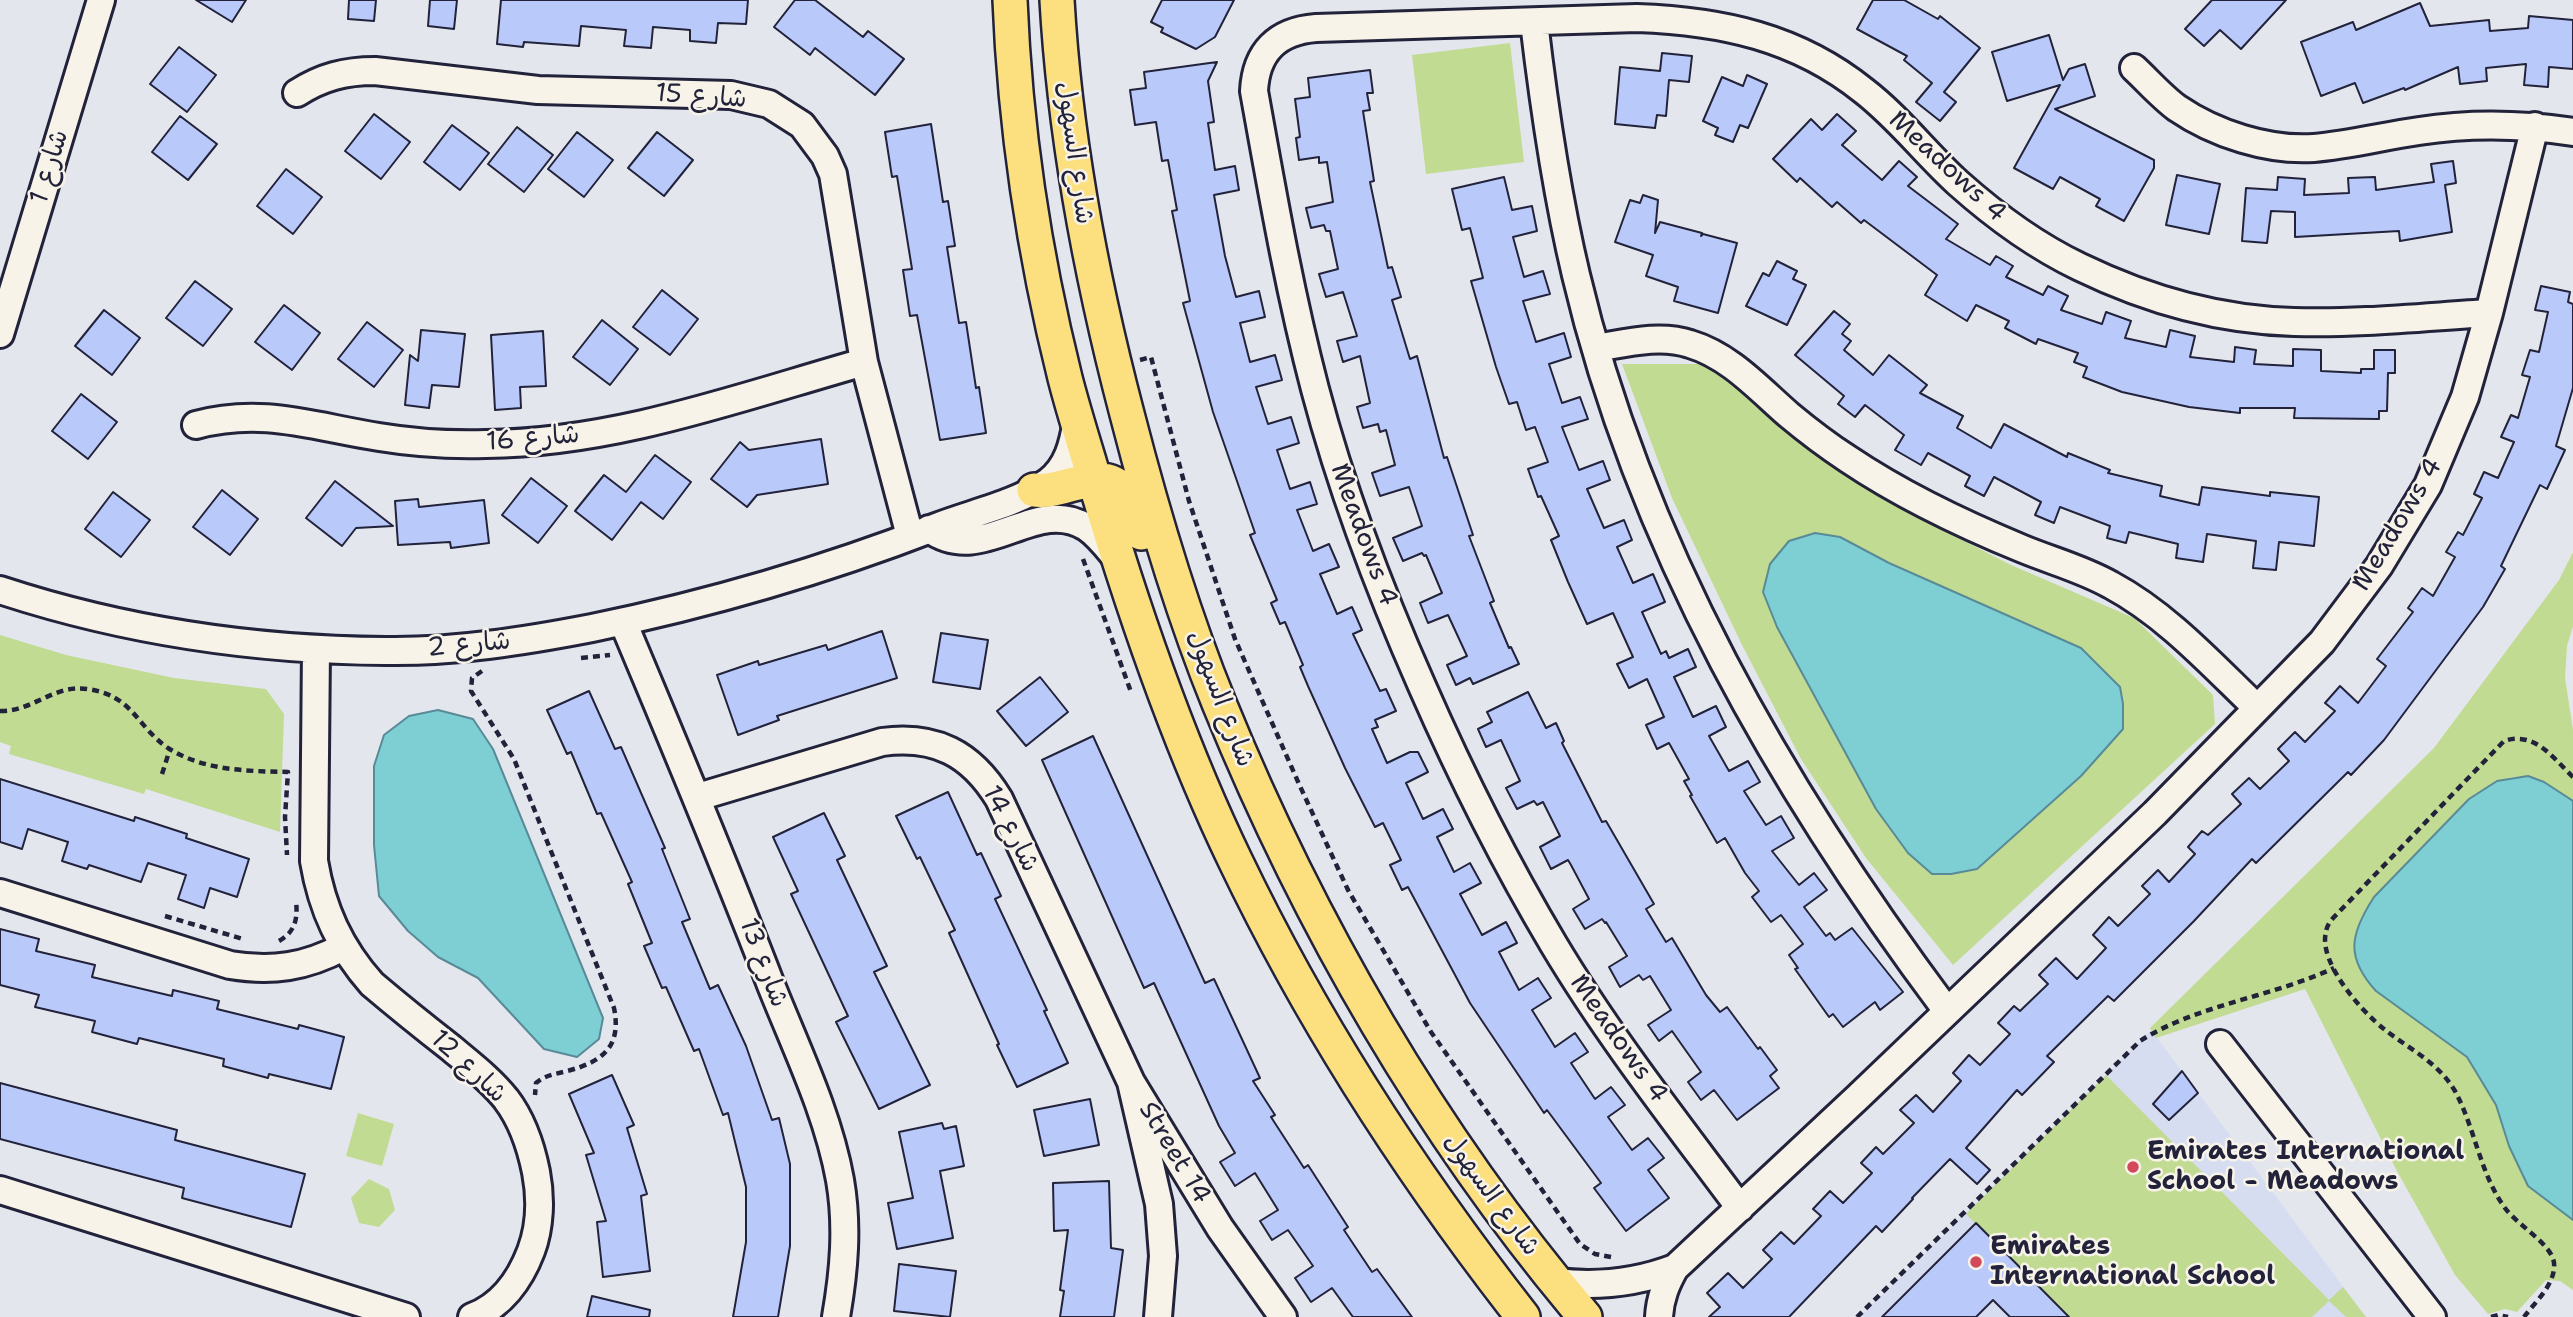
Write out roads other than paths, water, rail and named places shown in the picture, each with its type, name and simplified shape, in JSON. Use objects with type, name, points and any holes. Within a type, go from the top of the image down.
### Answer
[{"type":"main road","name":"شارع السهول","points":[[1010,0],[1016,98],[1034,230],[1055,334],[1077,421],[1119,563],[1167,700],[1234,858],[1313,1010],[1391,1136],[1523,1317]]},
{"type":"main road","name":"شارع السهول","points":[[1057,0],[1065,102],[1074,170],[1099,306],[1153,509],[1218,700],[1255,788],[1296,874],[1367,1005],[1438,1121],[1491,1199],[1585,1317]]},
{"type":"main road","points":[[1023,495],[1055,491],[1095,479],[1115,484],[1128,499],[1171,608],[1218,700]]},
{"type":"street","name":"شارع 1","points":[[0,334],[101,0]]},
{"type":"street","name":"Meadows 4","points":[[1740,1208],[1627,1056],[1555,948],[1462,777],[1385,602],[1356,524],[1315,390],[1283,254],[1254,91],[1255,74],[1266,52],[1284,36],[1299,30],[1637,18],[1686,19],[1735,28],[1781,43],[1825,64],[1865,91],[1958,183],[2015,229],[2079,267],[2147,295],[2219,314],[2292,322],[2489,313]]},
{"type":"street","points":[[1534,22],[1544,111],[1558,195],[1576,277],[1596,348],[1643,486],[1668,548],[1739,691],[1819,828],[1863,895],[1947,1011]]},
{"type":"street","points":[[2134,68],[2177,108],[2218,130],[2264,144],[2311,148],[2466,126],[2535,126],[2573,132]]},
{"type":"street","name":"شارع 15","points":[[297,93],[314,82],[334,75],[375,71],[538,90],[731,95],[769,104],[786,113],[808,132],[825,156],[833,174],[864,362],[926,531]]},
{"type":"street","name":"Meadows 4","points":[[1659,1317],[1660,1303],[1675,1268],[2136,831],[2322,642],[2379,566],[2428,485],[2465,397],[2489,313],[2535,126]]},
{"type":"street","points":[[1596,348],[1660,339],[1689,343],[1715,354],[1739,371],[1791,417],[1847,458],[1906,495],[1968,526],[2073,567],[2121,591],[2180,636],[2257,708]]},
{"type":"street","name":"شارع 16","points":[[196,425],[228,418],[260,416],[415,442],[487,444],[547,440],[607,432],[665,419],[864,362]]},
{"type":"street","points":[[1077,421],[1073,442],[1064,464],[1049,481],[1023,495],[983,490],[952,505],[926,531],[948,540],[969,542],[1033,523],[1059,519],[1079,524],[1096,535],[1119,563]]},
{"type":"street","points":[[1023,495],[1033,523]]},
{"type":"street","name":"شارع 2","points":[[0,590],[72,611],[169,633],[254,645],[390,651],[464,647],[545,637],[740,592],[926,531]]},
{"type":"street","name":"شارع 13","points":[[623,621],[698,797],[816,1098],[835,1154],[844,1212],[843,1270],[836,1317]]},
{"type":"street","name":"شارع 12","points":[[316,649],[314,862],[324,906],[343,947],[372,984],[494,1084],[508,1101],[527,1139],[537,1180],[539,1201],[534,1242],[526,1264],[507,1293],[495,1305],[472,1317]]},
{"type":"street","name":"شارع 14","points":[[698,797],[882,742],[900,740],[934,744],[965,759],[979,771],[999,799],[1131,1082]]},
{"type":"street","points":[[0,893],[230,965],[249,968],[269,969],[308,963],[343,947]]},
{"type":"street","points":[[2220,1044],[2432,1317]]},
{"type":"street","name":"Street 14","points":[[1131,1082],[1159,1204],[1163,1256],[1158,1317]]},
{"type":"street","name":"Street 14","points":[[1131,1082],[1231,1245],[1283,1317]]},
{"type":"street","points":[[0,1190],[405,1317]]},
{"type":"street","name":"Meadows 4","points":[[1556,1282],[1596,1285],[1632,1282],[1675,1268]]},
{"type":"water","points":[[1815,533],[1840,537],[1889,563],[2081,648],[2120,687],[2123,729],[2081,776],[1977,869],[1932,874],[1908,853],[1876,809],[1777,627],[1763,592],[1770,564],[1789,541]]},
{"type":"water","points":[[438,710],[473,719],[493,749],[603,1018],[599,1039],[577,1057],[544,1049],[478,978],[438,957],[408,931],[379,896],[374,845],[374,766],[384,735],[409,716]]},
{"type":"water","points":[[2528,776],[2544,782],[2573,801],[2573,1220],[2528,1186],[2509,1146],[2496,1105],[2467,1057],[2376,991],[2366,979],[2355,956],[2356,934],[2374,897],[2469,799],[2497,781]]},
{"type":"place","name":"Emirates International School - Meadows","points":[[2133,1167]]},
{"type":"place","name":"Emirates International School","points":[[1976,1262]]}]
